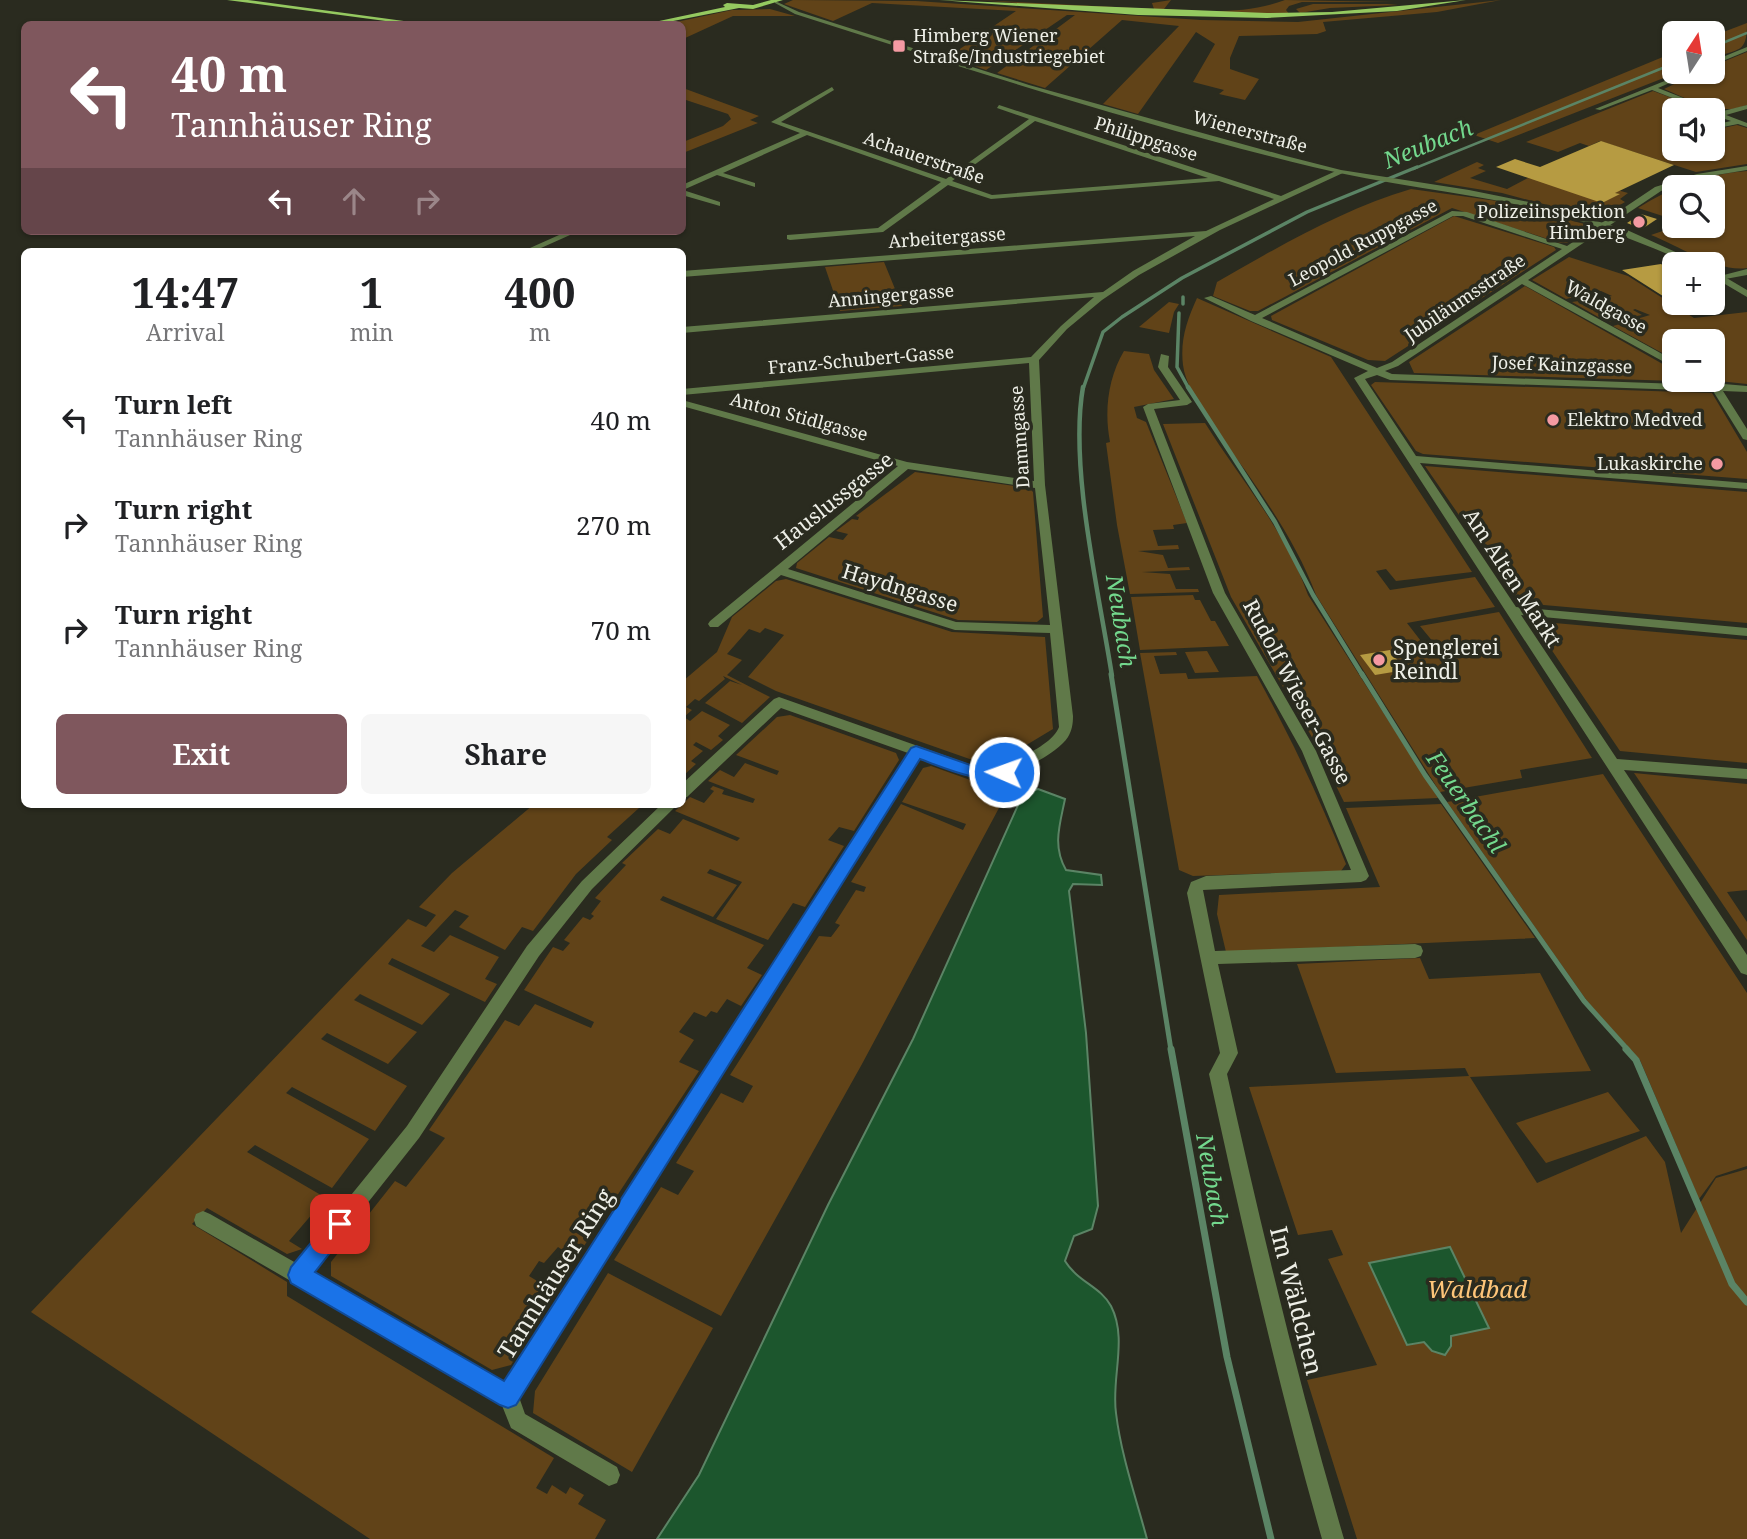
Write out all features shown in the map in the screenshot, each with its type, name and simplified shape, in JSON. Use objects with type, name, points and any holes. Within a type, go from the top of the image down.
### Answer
[{"type":"main road","points":[[231,0],[398,21]]},
{"type":"main road","points":[[943,0],[1161,15],[1254,17],[1345,15],[1462,0]]},
{"type":"main road","points":[[684,18],[718,1],[736,7]]},
{"type":"main road","points":[[666,21],[778,1]]},
{"type":"street","name":"Wienerstraße","points":[[778,1],[797,13]]},
{"type":"street","name":"Wienerstraße","points":[[760,6],[797,13],[1027,86],[1341,172],[1512,200],[1604,225],[1673,252]]},
{"type":"street","points":[[1726,58],[1747,49]]},
{"type":"street","points":[[1598,109],[1663,84]]},
{"type":"street","points":[[1653,88],[1678,98]]},
{"type":"street","name":"Achauerstraße","points":[[832,89],[775,122],[990,197],[1219,179]]},
{"type":"street","name":"Philippgasse","points":[[999,107],[1282,200]]},
{"type":"street","points":[[1725,110],[1747,107]]},
{"type":"street","points":[[1725,117],[1743,124]]},
{"type":"street","points":[[790,237],[880,230],[1033,118]]},
{"type":"street","points":[[1725,126],[1743,124]]},
{"type":"street","points":[[686,188],[804,134]]},
{"type":"street","name":"Jubiläumsstraße","points":[[1377,371],[1395,363],[1658,189],[1697,176],[1747,168]]},
{"type":"street","name":"Dammgasse","points":[[916,752],[975,772],[1000,773],[1061,737],[1066,721],[1040,485],[1034,360],[1059,329],[1102,294],[1213,232],[1341,172]]},
{"type":"street","points":[[717,173],[752,185]]},
{"type":"street","points":[[686,192],[717,204]]},
{"type":"street","name":"Leopold Ruppgasse","points":[[1255,319],[1452,213],[1464,214],[1569,249]]},
{"type":"street","name":"Arbeitergasse","points":[[686,274],[1213,232]]},
{"type":"street","points":[[535,248],[565,235]]},
{"type":"street","points":[[1725,274],[1747,272]]},
{"type":"street","name":"Waldgasse","points":[[1520,279],[1662,358]]},
{"type":"street","points":[[1725,281],[1747,295]]},
{"type":"street","name":"Anningergasse","points":[[686,330],[1102,294]]},
{"type":"street","points":[[1208,298],[1377,371]]},
{"type":"street","name":"Rudolf Wieser-Gasse","points":[[1164,356],[1163,367],[1187,402],[1148,407],[1161,443],[1219,593],[1309,751],[1361,876],[1199,884],[1195,893],[1210,958]]},
{"type":"street","name":"Franz-Schubert-Gasse","points":[[687,392],[1034,360]]},
{"type":"street","name":"Josef Kainzgasse","points":[[1377,371],[1391,377],[1662,386]]},
{"type":"street","name":"Am Alten Markt","points":[[1377,371],[1359,378],[1747,968]]},
{"type":"street","name":"Josef Kainzgasse","points":[[1725,388],[1747,389]]},
{"type":"street","points":[[1719,392],[1747,437]]},
{"type":"street","name":"Anton Stidlgasse","points":[[686,404],[906,465]]},
{"type":"street","points":[[1412,459],[1747,485]]},
{"type":"street","name":"Hauslussgasse","points":[[714,624],[906,465],[1040,485]]},
{"type":"street","name":"Haydngasse","points":[[778,570],[955,626],[1054,629]]},
{"type":"street","points":[[1510,610],[1747,632]]},
{"type":"street","points":[[686,789],[779,702],[916,752]]},
{"type":"street","name":"Tannhäuser Ring","points":[[508,1396],[916,752]]},
{"type":"street","points":[[1612,764],[1747,774]]},
{"type":"street","points":[[299,1275],[413,1132],[533,951],[587,885],[667,808]]},
{"type":"street","points":[[1210,958],[1415,951]]},
{"type":"street","name":"Im Wäldchen","points":[[1210,958],[1228,1053],[1218,1074],[1261,1270],[1298,1418],[1333,1539]]},
{"type":"street","points":[[203,1220],[508,1396],[518,1421],[610,1475]]},
{"type":"green space","points":[[793,0],[916,1],[1201,20],[1298,22],[1501,0],[1437,12],[1323,22],[1326,31],[1317,34],[1239,36],[1230,58],[1230,69],[1259,79],[1245,100],[1219,94],[1224,90],[1193,82],[1215,44],[1196,32],[1138,114],[1103,104],[1179,26],[1122,20],[1045,88],[997,73],[1075,15],[1067,15],[986,70],[948,57],[1016,11],[872,3],[833,21],[784,4]]},
{"type":"green space","points":[[977,0],[1154,9],[1152,3],[1171,0],[1164,9],[1211,11],[1257,8],[1285,0],[1394,2],[1302,2],[1289,6],[1286,10],[1290,15],[1125,11]]},
{"type":"green space","points":[[1313,4],[1398,5],[1330,8],[1300,13],[1296,9]]},
{"type":"green space","points":[[770,9],[795,16],[733,16],[686,38],[686,21],[681,21],[732,10]]},
{"type":"green space","points":[[1747,23],[1743,45],[1726,54],[1726,31]]},
{"type":"green space","points":[[1747,52],[1747,105],[1725,109],[1725,98],[1685,98],[1664,89],[1674,84],[1726,84],[1726,61]]},
{"type":"green space","points":[[1662,57],[1662,79],[1498,143],[1474,135]]},
{"type":"green space","points":[[686,89],[759,116],[750,120],[758,123],[686,152],[686,141],[723,126],[731,119],[728,114],[686,100]]},
{"type":"green space","points":[[1653,91],[1672,98],[1662,98],[1662,161],[1725,161],[1725,128],[1737,125],[1747,128],[1747,164],[1696,172],[1600,141],[1589,146],[1580,143],[1558,152],[1526,142]]},
{"type":"green space","points":[[1477,162],[1484,165],[1478,168],[1486,171],[1470,178],[1507,189],[1528,178],[1619,194],[1599,187],[1603,186],[1628,193],[1620,199],[1625,202],[1600,217],[1592,217],[1502,193],[1434,182]]},
{"type":"green space","points":[[1747,171],[1747,268],[1725,266],[1725,252],[1686,252],[1651,235],[1662,231],[1662,238],[1725,238],[1725,175],[1718,175]]},
{"type":"green space","points":[[1411,189],[1497,201],[1592,226],[1567,243],[1560,243],[1452,208],[1258,311],[1250,311],[1213,296],[1217,282],[1287,242],[1361,207]]},
{"type":"green space","points":[[1662,196],[1662,216],[1638,208]]},
{"type":"green space","points":[[1454,216],[1554,247],[1556,250],[1385,361],[1368,360],[1272,320],[1271,316]]},
{"type":"green space","points":[[1569,257],[1628,276],[1662,298],[1662,315],[1689,315],[1694,318],[1747,312],[1747,384],[1725,382],[1725,329],[1662,329],[1662,353],[1613,326],[1650,315],[1635,309],[1633,310],[1642,315],[1607,322],[1572,302],[1612,296],[1601,291],[1593,293],[1584,289],[1579,291],[1586,294],[1566,299],[1532,280]]},
{"type":"green space","points":[[884,262],[902,306],[840,311],[825,267]]},
{"type":"green space","points":[[1525,286],[1662,364],[1662,381],[1414,373],[1409,362]]},
{"type":"green space","points":[[1197,298],[1331,357],[1472,572],[1396,581],[1386,569],[1376,571],[1390,590],[1475,577],[1495,607],[1407,623],[1424,645],[1434,643],[1420,626],[1499,612],[1592,758],[1520,770],[1522,778],[1440,792],[1316,595],[1294,546],[1275,515],[1208,419],[1192,391],[1183,365],[1183,339]]},
{"type":"green space","points":[[1169,302],[1179,304],[1174,312],[1169,333],[1139,327]]},
{"type":"green space","points":[[1124,351],[1149,354],[1154,370],[1174,399],[1134,407],[1137,418],[1146,422],[1187,523],[1173,525],[1174,529],[1153,530],[1158,546],[1178,545],[1179,549],[1138,551],[1163,555],[1168,568],[1189,567],[1190,570],[1142,572],[1170,574],[1176,589],[1198,589],[1199,592],[1130,594],[1106,443],[1110,442],[1107,418],[1111,383]]},
{"type":"green space","points":[[1375,382],[1712,393],[1747,452],[1747,479],[1423,454],[1416,451],[1371,385]]},
{"type":"green space","points":[[1205,423],[1275,527],[1308,595],[1438,798],[1344,802],[1313,739],[1231,597],[1163,424]]},
{"type":"green space","points":[[1425,466],[1747,492],[1747,623],[1520,603]]},
{"type":"green space","points":[[915,472],[1029,488],[1033,492],[1043,617],[1037,622],[958,620],[796,568],[797,563],[829,537],[843,540],[848,534],[836,531],[852,519],[858,520],[859,517],[856,516]]},
{"type":"green space","points":[[786,579],[952,632],[1045,637],[1053,729],[1000,761],[981,763],[776,691],[748,677],[784,635],[765,628],[760,633],[749,629],[727,654],[742,660],[727,675],[770,697],[742,723],[705,703],[730,681],[742,685],[723,676],[725,679],[699,701],[695,699],[686,707],[686,678],[717,652],[732,617],[776,581]]},
{"type":"green space","points":[[1193,595],[1195,600],[1200,600],[1211,621],[1215,621],[1229,646],[1140,650],[1131,597]]},
{"type":"green space","points":[[1532,621],[1747,640],[1747,763],[1620,751]]},
{"type":"green space","points":[[1207,651],[1219,672],[1195,673],[1185,652]]},
{"type":"green space","points":[[1176,652],[1177,655],[1154,656],[1160,674],[1186,673],[1188,679],[1257,676],[1326,816],[1346,864],[1341,871],[1193,876],[1179,870],[1140,653]]},
{"type":"green space","points":[[702,711],[730,725],[718,736],[723,740],[711,750],[696,742],[693,745],[703,751],[691,761],[696,764],[686,773],[686,718],[690,721]]},
{"type":"green space","points":[[790,715],[896,753],[899,760],[854,831],[839,827],[828,840],[844,846],[805,907],[793,903],[768,940],[716,919],[742,882],[710,869],[707,873],[737,885],[713,917],[663,896],[660,900],[764,945],[747,968],[762,975],[741,1006],[727,999],[717,1013],[711,1011],[706,1017],[694,1012],[679,1032],[694,1040],[679,1062],[699,1071],[584,1246],[571,1241],[564,1251],[558,1247],[544,1263],[539,1261],[529,1276],[547,1287],[545,1290],[554,1295],[511,1365],[492,1370],[331,1276],[331,1262],[395,1181],[406,1187],[445,1138],[429,1130],[505,1020],[519,1026],[535,1004],[591,1028],[594,1022],[524,990],[553,947],[563,951],[570,943],[564,940],[583,917],[590,920],[594,916],[591,914],[601,901],[595,898],[626,865],[622,863],[658,829],[670,834],[683,819],[737,841],[740,838],[675,811],[686,808],[686,801],[690,797],[704,803],[714,791],[710,789],[713,786],[724,790],[722,794],[753,803],[755,799],[708,781],[720,770],[734,777],[745,763],[777,775],[779,771],[736,755],[777,717]]},
{"type":"green space","points":[[931,766],[1007,793],[862,1064],[721,1316],[614,1260],[661,1187],[678,1195],[694,1171],[676,1163],[721,1093],[743,1103],[753,1086],[730,1075],[819,936],[831,937],[840,925],[835,923],[856,890],[864,892],[866,887],[851,882],[901,804],[963,830],[966,824],[902,802],[923,768]]},
{"type":"green space","points":[[1634,773],[1747,784],[1747,890],[1727,892],[1747,922],[1747,940]]},
{"type":"green space","points":[[1603,774],[1747,993],[1747,1166],[1716,1176],[1699,1199],[1640,1060],[1587,1001],[1447,802]]},
{"type":"green space","points":[[1441,804],[1535,938],[1226,952],[1217,914],[1219,895],[1380,887],[1346,808]]},
{"type":"green space","points":[[529,808],[639,808],[607,837],[612,840],[576,874],[533,931],[522,927],[505,950],[459,927],[469,916],[455,910],[421,946],[434,952],[450,935],[499,957],[485,979],[497,984],[485,1002],[392,958],[388,964],[450,994],[422,1025],[360,994],[354,1000],[417,1032],[388,1064],[327,1033],[321,1039],[407,1086],[375,1131],[292,1087],[286,1093],[369,1139],[332,1188],[255,1145],[247,1152],[326,1198],[289,1241],[302,1249],[287,1254],[207,1208],[192,1224],[287,1282],[287,1296],[554,1458],[536,1488],[547,1494],[552,1485],[566,1494],[570,1487],[584,1495],[578,1504],[606,1520],[595,1539],[370,1539],[31,1312],[408,919],[426,927],[436,915],[419,907],[452,873]]},
{"type":"green space","name":"Waldbad","points":[[1420,958],[1429,979],[1540,973],[1591,1071],[1470,1077],[1537,1183],[1646,1136],[1665,1162],[1681,1233],[1716,1178],[1747,1169],[1747,1539],[1357,1539],[1307,1380],[1377,1365],[1328,1259],[1343,1255],[1332,1230],[1298,1235],[1249,1087],[1469,1076],[1465,1068],[1336,1073],[1297,964]]},
{"type":"green space","points":[[1608,1092],[1640,1131],[1546,1163],[1516,1123]]},
{"type":"green space","points":[[608,1273],[713,1328],[632,1472],[533,1413],[535,1391]]},
{"type":"shaded area","points":[[1038,789],[1065,799],[1058,844],[1066,870],[1101,875],[1102,885],[1073,884],[1069,891],[1086,1033],[1098,1206],[1092,1229],[1074,1236],[1065,1261],[1076,1274],[1107,1299],[1116,1319],[1119,1345],[1115,1400],[1118,1429],[1147,1539],[657,1539],[699,1475],[828,1205],[913,1039],[1023,794]]},
{"type":"shaded area","points":[[1450,1247],[1489,1328],[1451,1336],[1451,1346],[1445,1355],[1432,1351],[1424,1342],[1407,1345],[1369,1263]]},
{"type":"building","points":[[1601,141],[1674,165],[1615,193],[1620,194],[1602,203],[1496,167],[1515,159],[1540,167]]},
{"type":"building","name":"Polizeiinspektion Himberg","points":[[1641,214],[1657,219],[1642,229],[1627,223]]},
{"type":"building","points":[[1661,264],[1662,295],[1622,270]]},
{"type":"building","name":"Spenglerei Reindl","points":[[1390,650],[1405,670],[1375,675],[1360,655]]},
{"type":"waterway","name":"Neubach","points":[[1726,42],[1747,33]]},
{"type":"waterway","name":"Neubach","points":[[1413,169],[1662,68]]},
{"type":"waterway","name":"Neubach","points":[[1083,389],[1103,332],[1122,317],[1182,278],[1307,212],[1417,167]]},
{"type":"waterway","points":[[1183,297],[1183,304]]},
{"type":"waterway","name":"Feuerbachl","points":[[1179,313],[1177,367],[1189,389]]},
{"type":"waterway","name":"Neubach","points":[[1083,387],[1080,419],[1083,492],[1093,569],[1112,676]]},
{"type":"waterway","name":"Feuerbachl","points":[[1188,387],[1275,522],[1313,595],[1363,676]]},
{"type":"waterway","name":"Neubach","points":[[1111,674],[1171,1050]]},
{"type":"waterway","name":"Feuerbachl","points":[[1362,674],[1425,775],[1584,1001],[1628,1050]]},
{"type":"waterway","name":"Neubach","points":[[1171,1049],[1227,1357],[1271,1539]]},
{"type":"waterway","name":"Feuerbachl","points":[[1626,1049],[1636,1060],[1732,1284],[1747,1302]]},
{"type":"place","name":"Himberg Wiener Straße/Industriegebiet","points":[[899,46]]},
{"type":"place","name":"Polizeiinspektion Himberg","points":[[1639,222]]},
{"type":"place","name":"Elektro Medved","points":[[1553,420]]},
{"type":"place","name":"Lukaskirche","points":[[1717,464]]},
{"type":"place","name":"Spenglerei Reindl","points":[[1379,660]]},
{"type":"route","points":[[340,1224],[299,1275],[508,1396],[916,752],[975,772],[1004,772]]}]
